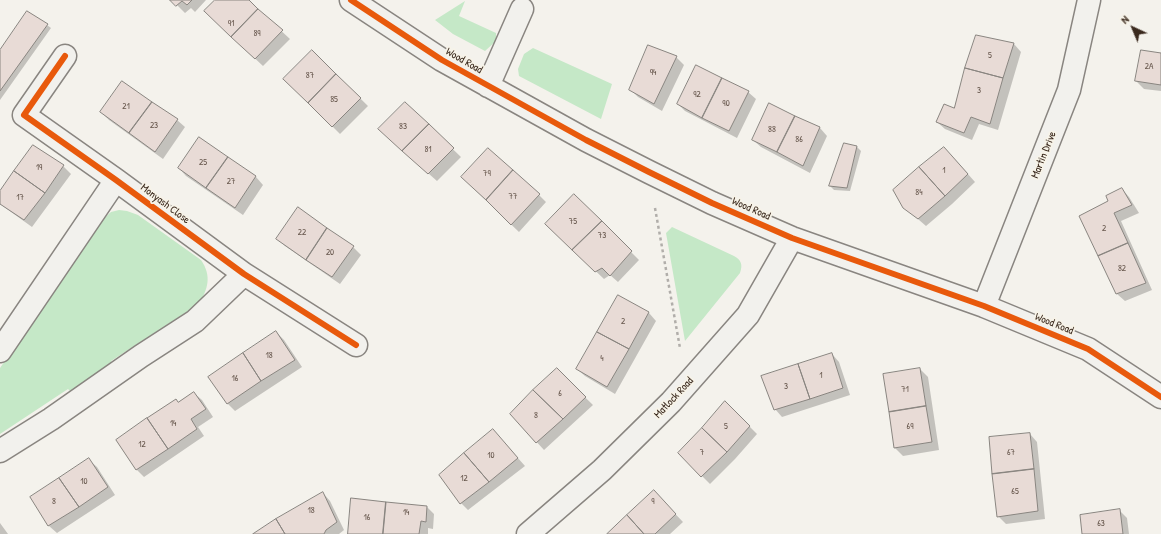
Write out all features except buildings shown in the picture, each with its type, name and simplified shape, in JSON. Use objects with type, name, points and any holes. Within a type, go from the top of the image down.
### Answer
[{"type":"street","name":"Wood Road","points":[[351,0],[442,60],[488,86],[586,140],[712,203],[792,238],[984,306],[1088,349],[1161,397]]},
{"type":"street","name":"Martin Drive","points":[[984,306],[1069,90],[1089,0]]},
{"type":"street","points":[[488,86],[522,9]]},
{"type":"street","name":"Monyash Close","points":[[65,56],[24,115],[116,180],[244,274],[356,345]]},
{"type":"street","points":[[0,351],[116,180]]},
{"type":"street","name":"Matlock Road","points":[[528,534],[602,470],[671,402],[748,315],[792,238]]},
{"type":"street","points":[[0,451],[195,321],[244,274]]},
{"type":"path","points":[[649,172],[686,384]]},
{"type":"green space","points":[[465,1],[459,16],[496,33],[496,41],[485,51],[453,34],[435,20]]},
{"type":"green space","points":[[533,48],[612,84],[601,119],[519,76],[518,69],[524,54]]},
{"type":"green space","points":[[119,210],[138,215],[201,260],[208,277],[205,293],[199,304],[111,361],[112,365],[72,393],[68,389],[0,434],[0,368],[101,221],[111,212]]},
{"type":"green space","points":[[672,227],[734,256],[740,261],[741,265],[740,273],[685,341],[666,233]]},
{"type":"cycle path","points":[[351,0],[442,60],[586,140],[712,203],[792,238],[984,306],[1088,349],[1161,397]]},
{"type":"cycle path","points":[[65,56],[24,115],[116,180],[244,274],[356,345]]}]
